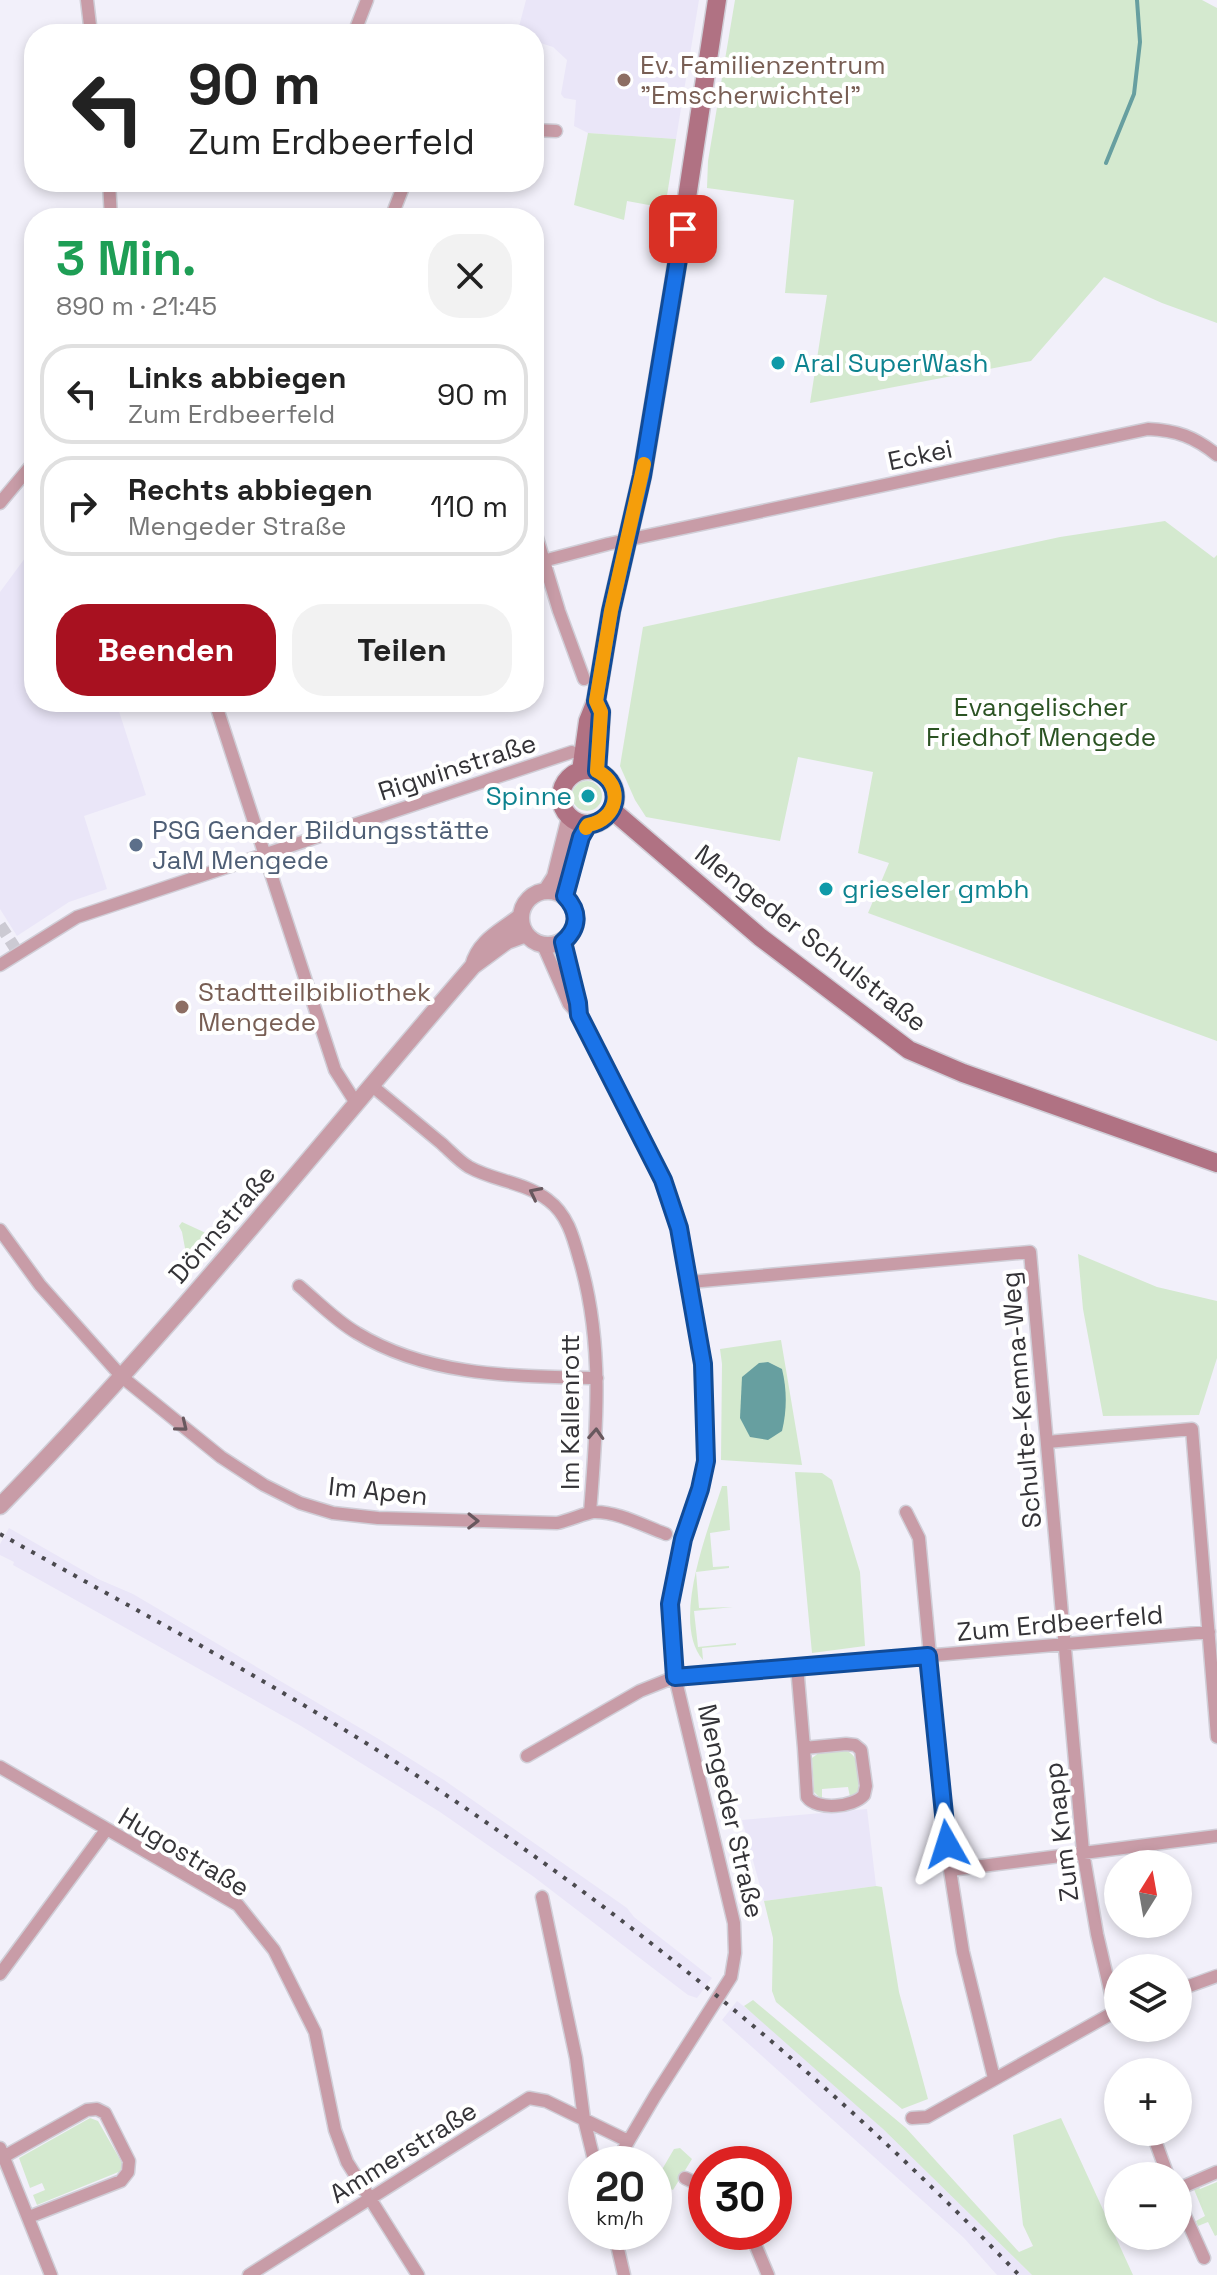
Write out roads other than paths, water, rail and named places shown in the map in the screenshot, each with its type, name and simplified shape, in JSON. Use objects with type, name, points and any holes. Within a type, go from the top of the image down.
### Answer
[{"type":"main road","points":[[589,771],[588,721],[596,701],[611,611],[644,464],[717,0]]},
{"type":"main road","points":[[589,771],[604,775],[614,787],[612,810],[602,821],[588,825],[570,817],[563,808],[561,793],[567,779],[589,771]]},
{"type":"main road","name":"Mengeder Schulstraße","points":[[612,810],[760,937],[909,1050],[948,1068],[1217,1163]]},
{"type":"street","points":[[87,0],[90,24]]},
{"type":"street","points":[[354,24],[367,0]]},
{"type":"street","points":[[544,130],[556,131]]},
{"type":"street","name":"Eckei","points":[[628,540],[1148,429],[1166,430],[1198,439],[1217,455]]},
{"type":"street","points":[[0,503],[24,474]]},
{"type":"street","points":[[544,561],[628,540]]},
{"type":"street","points":[[544,564],[584,679]]},
{"type":"street","points":[[218,712],[335,1070],[356,1103]]},
{"type":"street","name":"Rigwinstraße","points":[[0,965],[77,917],[572,752]]},
{"type":"street","points":[[546,891],[555,877],[570,817]]},
{"type":"street","points":[[565,896],[581,837],[588,825]]},
{"type":"street","points":[[546,891],[565,896],[574,909],[576,924],[563,942],[543,945],[526,934],[521,916],[526,902],[546,891]]},
{"type":"street","name":"Dönnstraße","points":[[473,966],[477,953],[485,943],[521,916]]},
{"type":"street","name":"Dönnstraße","points":[[0,1506],[45,1462],[122,1377],[473,966],[507,941],[526,934]]},
{"type":"street","name":"Mengeder Straße","points":[[563,942],[579,1015]]},
{"type":"street","name":"Mengeder Straße","points":[[543,945],[569,1004],[579,1015],[663,1180],[679,1228],[703,1364],[706,1461],[672,1584],[670,1604],[675,1677],[734,1923],[734,1965],[725,1986],[625,2146]]},
{"type":"street","name":"Im Kallenrott","points":[[371,1085],[470,1167],[531,1190],[548,1200],[571,1230],[583,1270],[593,1325],[597,1378],[597,1435],[590,1512]]},
{"type":"street","name":"Im Apen","points":[[0,1230],[40,1285],[122,1377],[221,1457],[264,1485],[300,1503],[333,1513],[378,1518],[557,1523],[590,1512],[610,1514],[666,1534]]},
{"type":"street","name":"Schulte-Kemna-Weg","points":[[690,1282],[1030,1252],[1064,1644]]},
{"type":"street","points":[[299,1286],[353,1331],[409,1358],[446,1368],[490,1374],[597,1378]]},
{"type":"street","points":[[1047,1442],[1192,1429],[1217,1737]]},
{"type":"street","points":[[906,1512],[919,1538],[950,1870],[966,1966],[994,2078]]},
{"type":"street","name":"Zum Erdbeerfeld","points":[[675,1677],[1209,1632]]},
{"type":"street","name":"Zum Knapp","points":[[1064,1644],[1083,1852],[1104,1961]]},
{"type":"street","points":[[797,1666],[807,1797],[818,1806],[861,1800],[866,1786],[861,1750],[855,1745],[846,1744],[804,1748]]},
{"type":"street","name":"Mengeder Straße","points":[[527,1756],[640,1691],[675,1677]]},
{"type":"street","name":"Hugostraße","points":[[0,1767],[238,1905],[274,1950],[315,2032],[335,2130],[347,2162],[418,2275]]},
{"type":"street","points":[[0,1974],[106,1830]]},
{"type":"street","points":[[950,1870],[1217,1836]]},
{"type":"street","points":[[542,1897],[576,2058],[591,2146]]},
{"type":"street","points":[[1192,1985],[1217,1976]]},
{"type":"street","points":[[912,2118],[927,2117],[1104,2018]]},
{"type":"street","name":"Ammerstraße","points":[[249,2275],[270,2270],[370,2198],[529,2098],[538,2098],[628,2141]]},
{"type":"street","points":[[29,2217],[121,2181],[128,2172],[129,2161],[105,2113],[97,2109],[87,2110],[3,2152],[51,2275]]},
{"type":"street","points":[[1192,2183],[1217,2172]]},
{"type":"street","points":[[1192,2231],[1204,2258]]},
{"type":"street","points":[[618,2250],[624,2275]]},
{"type":"street","points":[[758,2250],[768,2275]]},
{"type":"waterway","points":[[1106,163],[1134,94],[1140,42],[1137,0]]},
{"type":"tunnel","points":[[0,925],[19,954]]},
{"type":"railway","points":[[0,1534],[328,1720],[513,1841],[666,1955],[740,2015],[883,2141],[1019,2275]]},
{"type":"place","name":"Ev. Familienzentrum \"Emscherwichtel\"","points":[[624,80]]},
{"type":"place","name":"Aral SuperWash","points":[[778,363]]},
{"type":"place","name":"Spinne","points":[[588,796]]},
{"type":"place","name":"PSG Gender Bildungsstätte JaM Mengede","points":[[136,845]]},
{"type":"place","name":"grieseler gmbh","points":[[826,889]]},
{"type":"place","name":"Stadtteilbibliothek Mengede","points":[[182,1007]]},
{"type":"park label","name":"Evangelischer Friedhof Mengede","points":[[1041,722]]}]
